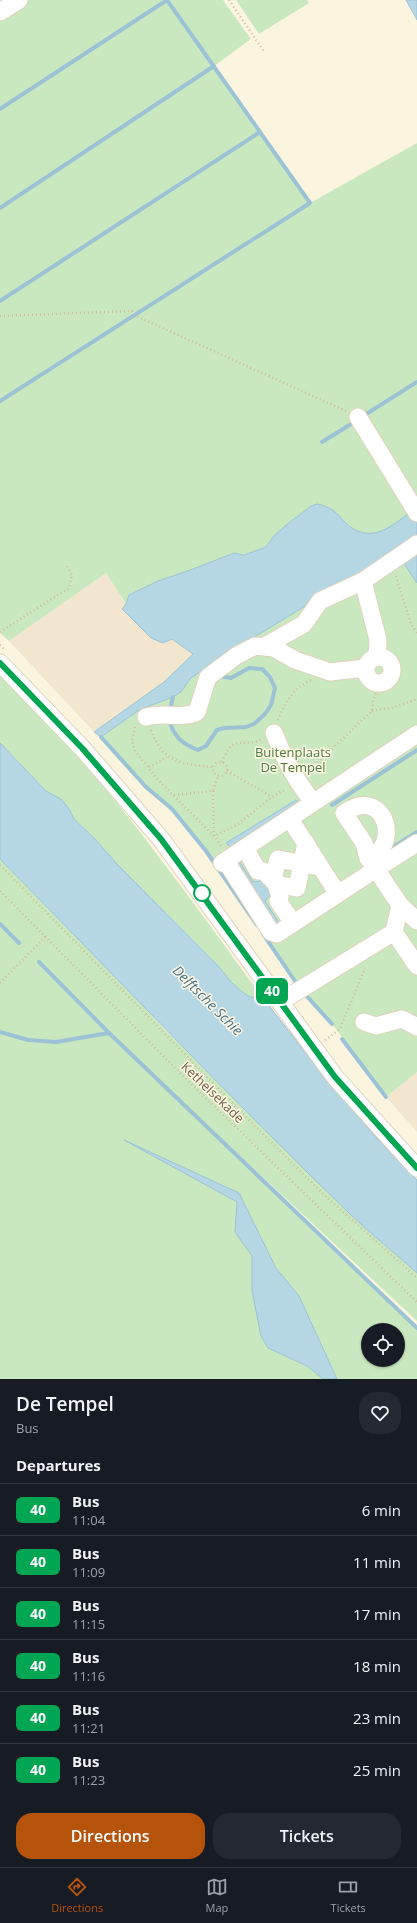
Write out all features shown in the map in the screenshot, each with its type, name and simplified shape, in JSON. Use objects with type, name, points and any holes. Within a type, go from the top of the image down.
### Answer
[{"type":"street","points":[[0,12],[19,0]]},
{"type":"street","points":[[358,417],[417,513]]},
{"type":"street","points":[[265,646],[304,624],[320,601],[363,581],[417,544]]},
{"type":"street","points":[[146,717],[168,714],[185,716],[197,712],[213,673],[236,656],[255,646],[274,648],[295,660],[330,672],[371,662],[389,662],[392,667],[391,674],[387,680],[379,683],[369,677],[371,662],[378,640],[363,581]]},
{"type":"street","points":[[0,663],[82,748],[161,839],[210,904],[313,1049],[352,1097],[417,1168]]},
{"type":"street","points":[[274,733],[281,751],[297,782],[313,802]]},
{"type":"street","points":[[417,734],[225,861],[271,932],[277,934],[338,894],[372,863],[417,843]]},
{"type":"street","points":[[290,819],[338,894]]},
{"type":"street","points":[[245,848],[258,871],[264,871],[275,882],[297,888],[306,843]]},
{"type":"street","points":[[293,923],[278,901],[280,897],[275,882],[278,859],[322,868]]},
{"type":"street","points":[[372,863],[400,905],[417,921]]},
{"type":"street","points":[[400,905],[394,932],[417,966]]},
{"type":"street","points":[[280,1002],[300,988],[394,932]]},
{"type":"street","points":[[364,1022],[376,1026],[402,1019],[417,1027]]},
{"type":"path","points":[[229,0],[265,53]]},
{"type":"path","points":[[0,316],[132,311],[136,316],[358,417]]},
{"type":"path","points":[[395,559],[411,624],[417,633]]},
{"type":"path","points":[[0,632],[69,588],[72,575],[66,564]]},
{"type":"path","points":[[372,711],[373,701],[379,683]]},
{"type":"path","points":[[214,836],[237,826],[272,797],[297,782],[372,711],[395,707],[417,699]]},
{"type":"path","points":[[213,767],[189,764],[168,757],[154,738],[146,717],[138,722],[133,731],[132,741],[135,751],[160,782],[214,836],[225,852],[225,861]]},
{"type":"path","points":[[149,767],[168,757]]},
{"type":"path","points":[[213,767],[215,763],[222,762],[226,764],[227,771]]},
{"type":"path","points":[[213,767],[213,771],[218,776]]},
{"type":"path","points":[[227,771],[272,797]]},
{"type":"path","points":[[214,836],[213,791],[218,776],[227,771]]},
{"type":"path","points":[[173,795],[213,791]]},
{"type":"path","points":[[0,865],[252,1124],[321,1192],[417,1278]]},
{"type":"path","name":"Kethelsekade","points":[[0,891],[190,1083],[417,1302]]},
{"type":"path","points":[[0,983],[46,936]]},
{"type":"path","points":[[313,1049],[340,1028],[368,963]]},
{"type":"shaded area","points":[[106,573],[126,604],[122,610],[151,638],[163,643],[171,639],[193,653],[164,682],[94,732],[9,641]]},
{"type":"shaded area","points":[[417,1072],[417,1132],[386,1097]]},
{"type":"green space","name":"Buitenplaats De Tempel","points":[[28,0],[223,0],[251,39],[214,66],[310,203],[417,143],[417,1072],[386,1097],[336,1029],[300,988],[206,851],[172,809],[146,787],[101,737],[134,713],[178,693],[190,679],[372,534],[357,532],[335,512],[311,506],[274,536],[266,547],[244,555],[234,553],[158,581],[129,595],[126,604],[106,573],[9,641],[0,633],[0,18]]},
{"type":"green space","points":[[236,0],[307,0],[309,3],[259,34]]},
{"type":"green space","points":[[0,673],[69,747],[108,792],[167,868],[263,998],[250,997],[232,983],[220,968],[74,819],[69,809],[61,799],[46,791],[0,743]]},
{"type":"green space","points":[[0,859],[103,963],[167,1032],[417,1273],[417,1321],[147,1069],[417,1328],[417,1379],[0,1379]]},
{"type":"water","points":[[406,0],[417,0],[417,20],[416,18]]},
{"type":"water","points":[[317,504],[329,508],[355,530],[364,533],[382,531],[417,507],[417,583],[396,552],[390,554],[209,665],[190,679],[181,692],[173,697],[139,710],[101,737],[94,732],[164,682],[193,654],[172,639],[163,643],[151,638],[122,609],[126,604],[129,595],[158,581],[234,553],[244,555],[266,547],[274,536],[285,526],[311,506]]},
{"type":"water","name":"Delftsche Schie","points":[[0,743],[46,791],[61,799],[69,809],[74,819],[220,968],[232,983],[250,997],[263,998],[318,1069],[356,1114],[417,1180],[417,1273],[359,1222],[306,1171],[218,1083],[0,859]]},
{"type":"water","points":[[296,800],[298,803],[230,847],[226,843]]},
{"type":"water","points":[[240,863],[253,882],[261,881],[269,887],[268,890],[271,894],[265,901],[279,923],[275,926],[237,865]]},
{"type":"water","points":[[124,1140],[239,1193],[276,1268],[299,1296],[337,1379],[323,1379],[307,1366],[268,1348],[261,1336],[252,1291],[252,1256],[235,1232],[237,1202]]},
{"type":"waterway","points":[[0,109],[167,0],[310,203],[0,401]]},
{"type":"waterway","points":[[0,208],[214,66]]},
{"type":"waterway","points":[[0,301],[260,132]]},
{"type":"waterway","points":[[363,416],[417,382]]},
{"type":"waterway","points":[[322,442],[356,421]]},
{"type":"waterway","points":[[169,719],[173,730],[179,739],[198,750],[206,746],[217,730],[224,728],[246,727],[254,724],[265,714],[271,705],[275,688],[270,677],[262,669],[249,668],[231,678],[218,676]]},
{"type":"waterway","points":[[170,710],[173,697]]},
{"type":"waterway","points":[[101,737],[146,787],[172,809],[206,851],[257,925]]},
{"type":"waterway","points":[[332,805],[417,750]]},
{"type":"waterway","points":[[387,851],[417,832]]},
{"type":"waterway","points":[[0,924],[19,943]]},
{"type":"waterway","points":[[263,934],[299,987]]},
{"type":"waterway","points":[[39,962],[109,1033],[417,1328]]},
{"type":"waterway","points":[[303,992],[332,1024]]},
{"type":"waterway","points":[[0,1032],[28,1040],[56,1042],[109,1033]]},
{"type":"waterway","points":[[342,1039],[386,1097]]},
{"type":"bus line","name":"40","points":[[0,663],[82,748],[127,798],[161,839],[210,904],[313,1049],[352,1097],[417,1168]]}]
